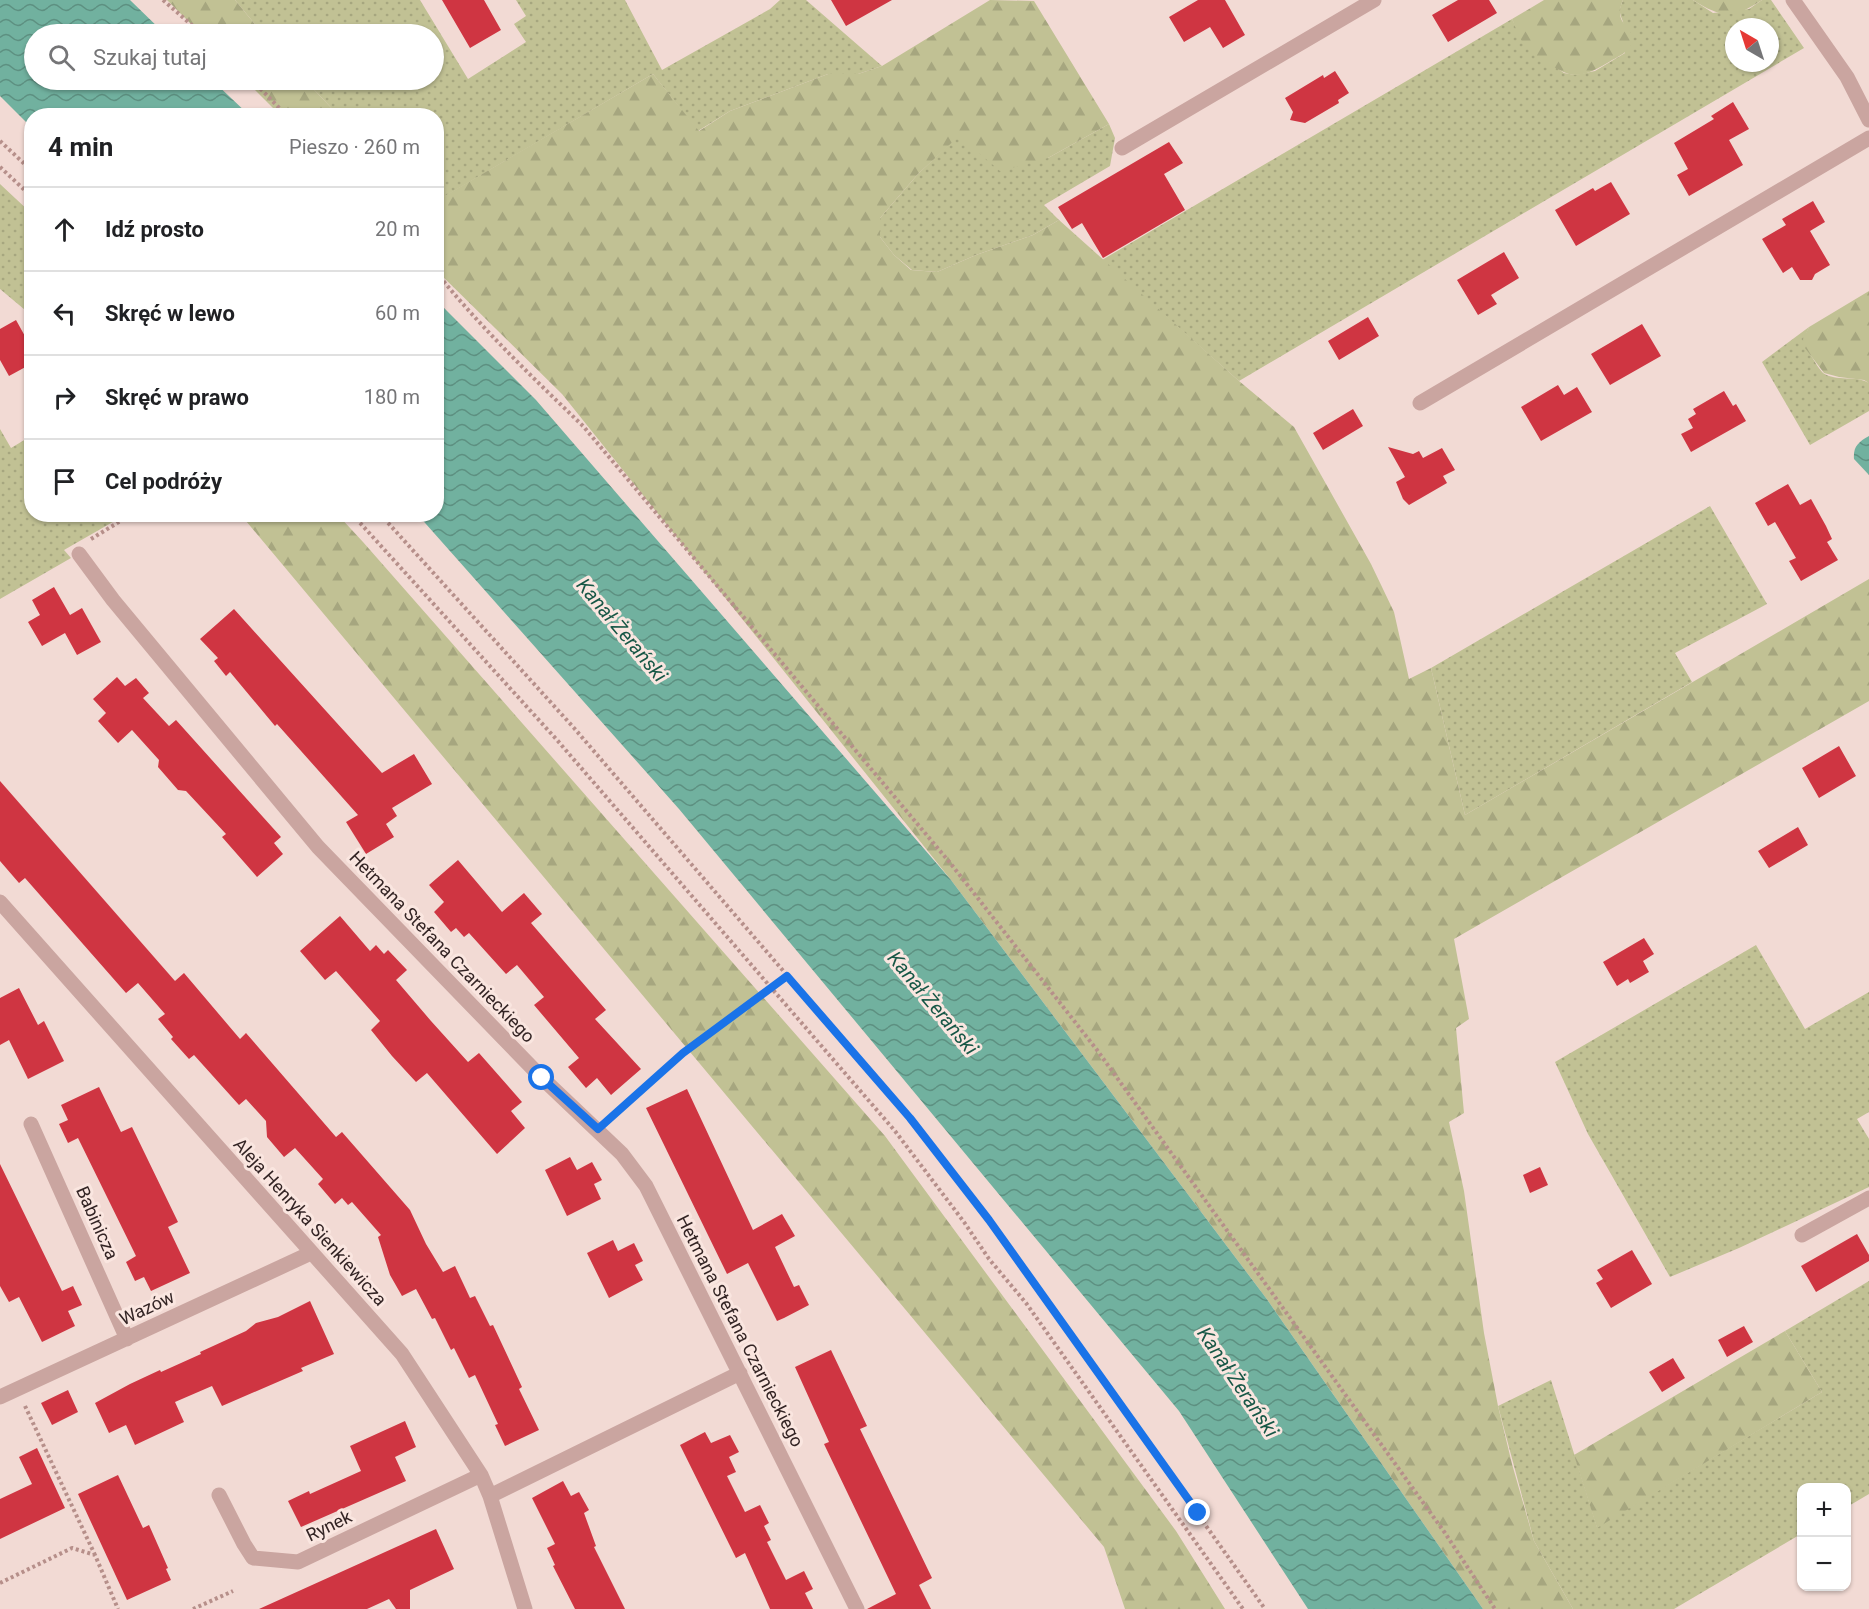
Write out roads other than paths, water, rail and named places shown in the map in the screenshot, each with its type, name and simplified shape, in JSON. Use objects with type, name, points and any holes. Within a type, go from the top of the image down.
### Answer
[{"type":"street","points":[[1122,148],[1374,0]]},
{"type":"street","points":[[1793,0],[1848,77],[1869,120]]},
{"type":"street","points":[[1420,403],[1869,138]]},
{"type":"street","name":"Hetmana Stefana Czarnieckiego","points":[[79,554],[119,607],[318,847],[542,1078],[598,1129],[622,1154],[646,1186],[857,1609]]},
{"type":"street","name":"Aleja Henryka Sienkiewicza","points":[[0,902],[402,1354],[481,1474],[525,1609]]},
{"type":"street","name":"Babinicza","points":[[31,1124],[127,1339]]},
{"type":"street","points":[[1802,1235],[1869,1198]]},
{"type":"street","name":"Wazów","points":[[0,1397],[311,1253]]},
{"type":"street","points":[[490,1496],[740,1373]]},
{"type":"street","name":"Rynek","points":[[219,1495],[253,1558],[298,1562],[481,1474]]},
{"type":"water","points":[[0,0],[130,0],[155,24],[24,24],[24,90],[223,90],[242,108],[24,108],[24,120],[0,96]]},
{"type":"water","name":"Kanał Żerański","points":[[444,308],[536,400],[951,880],[1266,1298],[1483,1609],[1308,1609],[1179,1411],[679,809],[424,522],[444,522]]},
{"type":"water","points":[[1869,436],[1869,475],[1854,459],[1854,451],[1862,440]]}]
